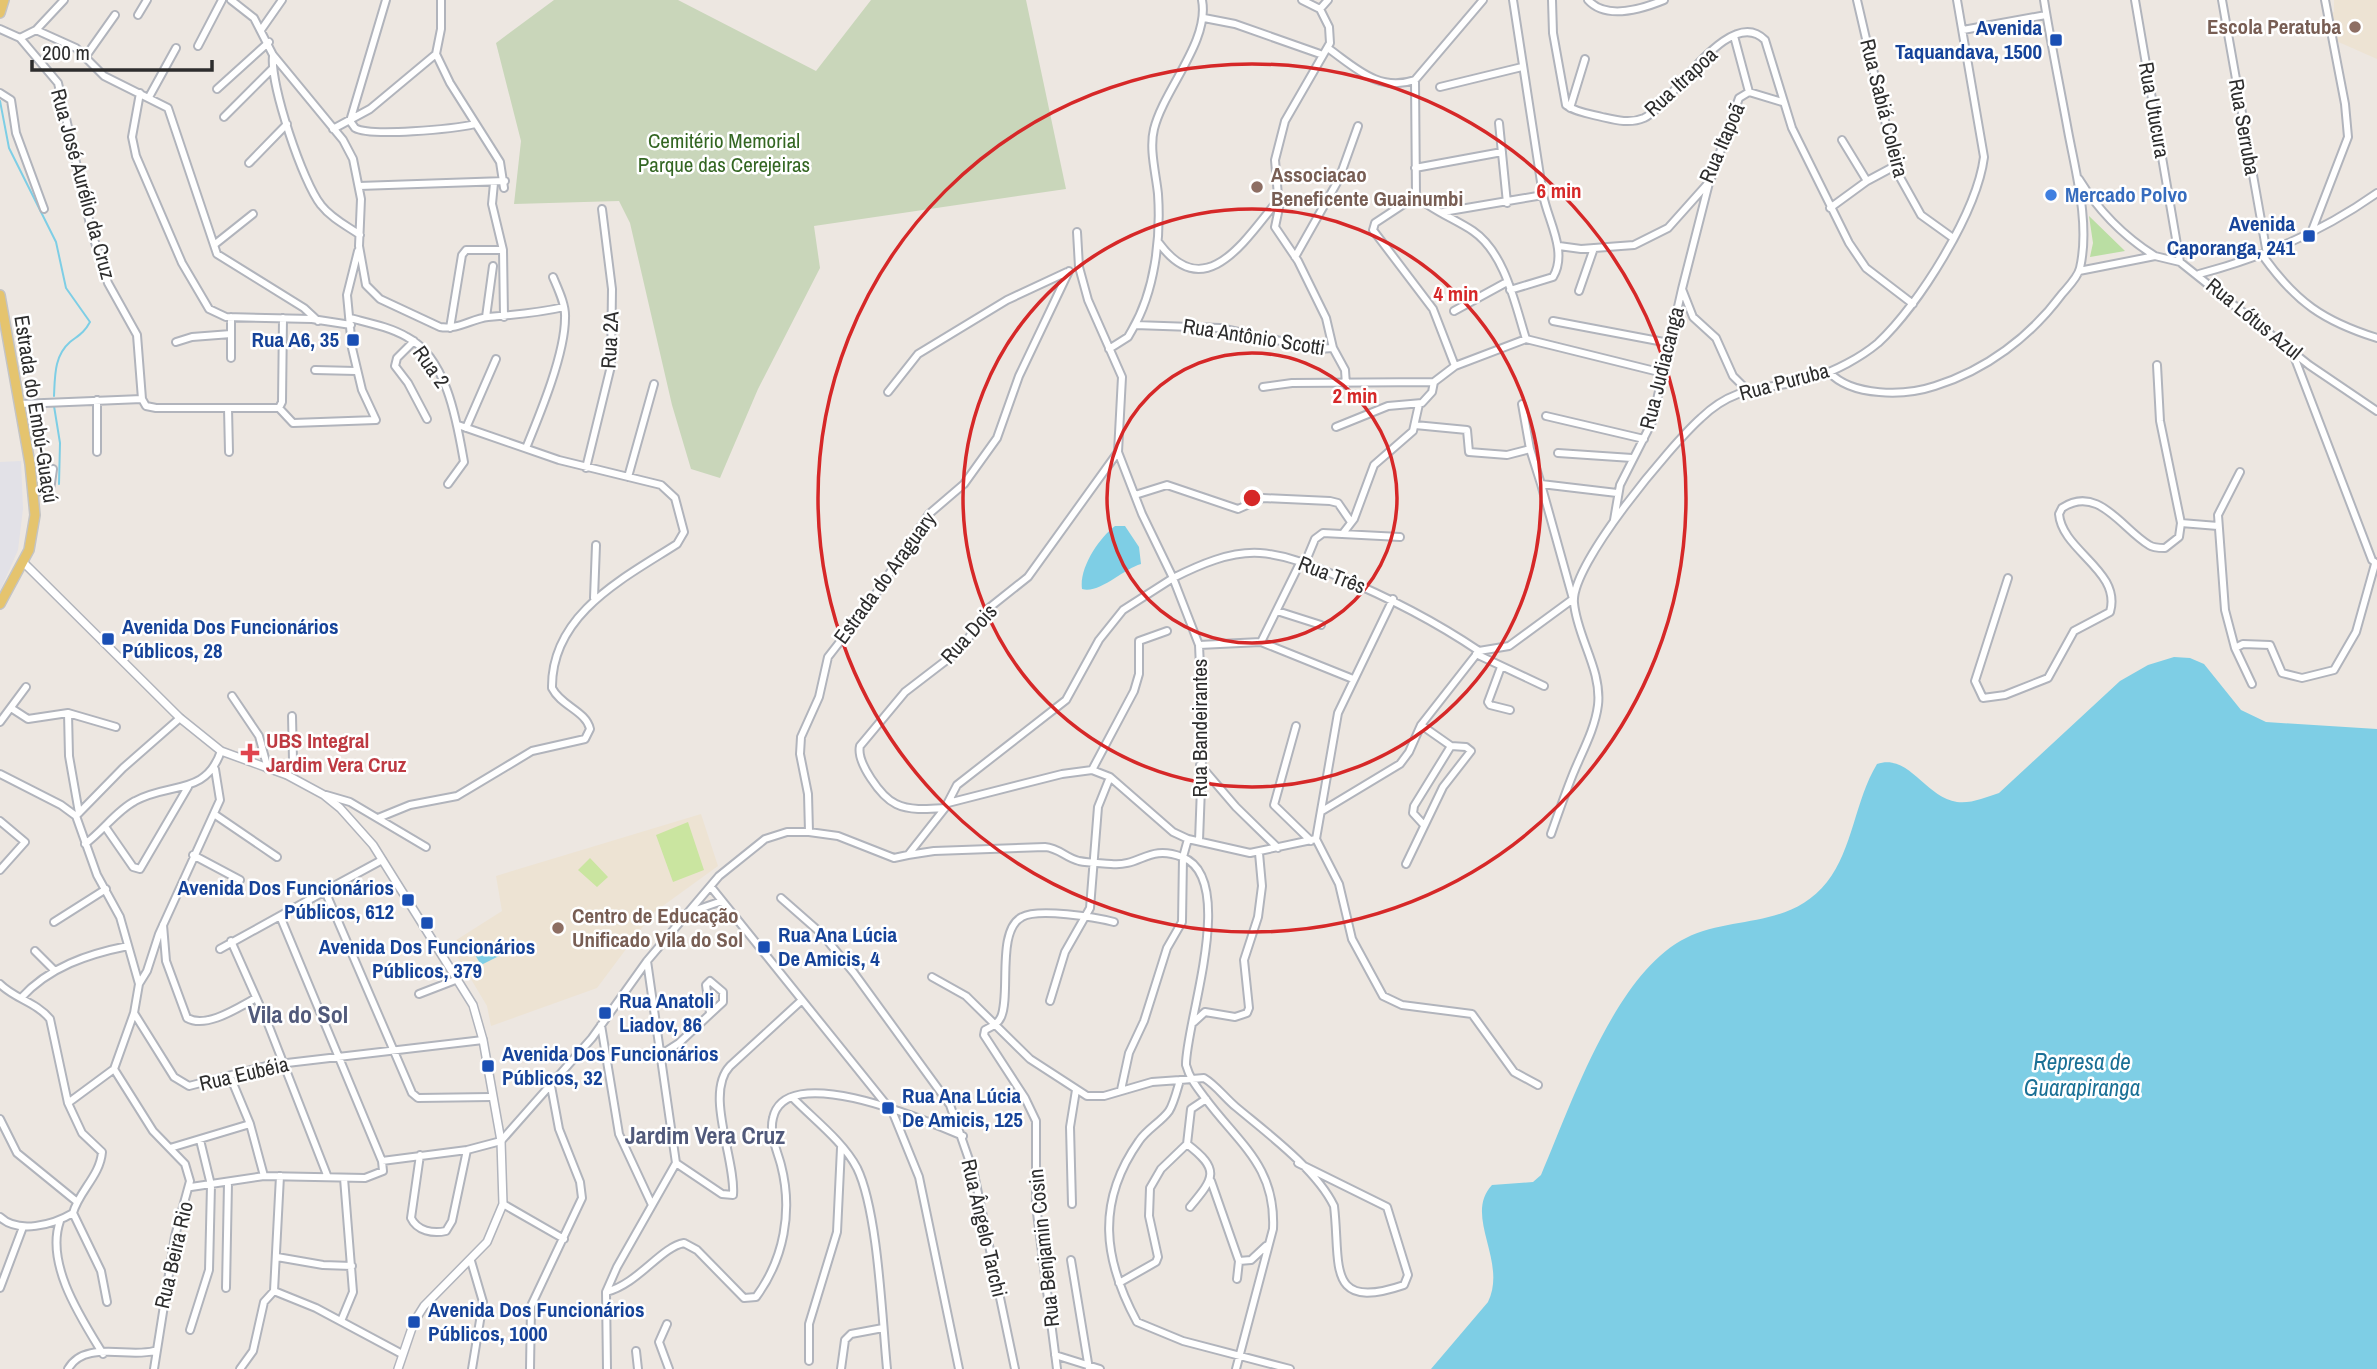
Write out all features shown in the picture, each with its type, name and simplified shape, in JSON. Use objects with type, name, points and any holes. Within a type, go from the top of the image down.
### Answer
[{"type":"main road","name":"Estrada do Embú-Guaçú","points":[[0,295],[34,492],[32,540],[24,563],[0,604]]},
{"type":"street","points":[[20,38],[36,30],[64,0]]},
{"type":"street","points":[[138,15],[148,0]]},
{"type":"street","points":[[198,46],[222,0]]},
{"type":"street","points":[[20,404],[142,399],[146,406],[156,408],[279,408],[293,423],[376,420],[356,371],[347,295],[360,234],[359,186],[353,159],[333,129],[279,64],[254,18],[231,0]]},
{"type":"street","points":[[261,30],[282,0]]},
{"type":"street","points":[[350,121],[386,0]]},
{"type":"street","points":[[333,129],[370,110],[436,54],[441,29],[441,0]]},
{"type":"street","points":[[1109,349],[1128,337],[1135,325],[1159,243],[1154,130],[1162,105],[1198,36],[1204,18],[1202,0]]},
{"type":"street","points":[[1275,227],[1279,199],[1275,163],[1285,121],[1329,49],[1329,27],[1320,9],[1302,0]]},
{"type":"street","points":[[1320,9],[1328,0]]},
{"type":"street","points":[[1329,49],[1377,82],[1395,84],[1415,80],[1483,0]]},
{"type":"street","points":[[1454,311],[1508,286],[1553,277],[1559,246],[1550,225],[1543,195],[1513,0]]},
{"type":"street","points":[[1552,0],[1553,33],[1564,100],[1570,108]]},
{"type":"street","points":[[1587,0],[1599,9],[1618,10],[1647,6],[1664,0]]},
{"type":"street","name":"Rua Sabiá Coleira","points":[[1857,0],[1895,166],[1921,215],[1953,238]]},
{"type":"street","name":"Rua Puruba","points":[[1573,599],[1587,562],[1614,524],[1687,432],[1719,403],[1746,389],[1793,383],[1829,372],[1878,342],[1913,304],[1953,238],[1974,196],[1984,157],[1957,0]]},
{"type":"street","points":[[1829,372],[1845,384],[1892,392],[1926,389],[1947,382],[1987,363],[2026,334],[2051,310],[2079,271],[2083,235],[2078,177],[2044,0]]},
{"type":"street","name":"Rua Utucura","points":[[2135,0],[2180,262]]},
{"type":"street","name":"Rua Serruba","points":[[2222,0],[2265,255]]},
{"type":"street","points":[[2311,233],[2348,137],[2345,104],[2325,0]]},
{"type":"street","points":[[86,56],[115,15]]},
{"type":"street","points":[[1963,30],[2046,15]]},
{"type":"street","points":[[1204,18],[1235,24],[1323,55]]},
{"type":"street","name":"Rua José Aurélio da Cruz","points":[[0,29],[20,38],[58,83],[92,233],[108,284],[137,335],[142,399]]},
{"type":"street","points":[[36,30],[71,45],[86,56],[104,76],[149,97],[169,110],[218,254],[304,308],[318,321]]},
{"type":"street","name":"Rua Itrapoa","points":[[1570,108],[1621,121],[1644,118],[1658,108],[1703,59],[1734,36],[1751,32],[1765,40],[1782,102]]},
{"type":"street","points":[[1734,36],[1749,92]]},
{"type":"street","points":[[217,89],[269,42]]},
{"type":"street","points":[[149,97],[176,48]]},
{"type":"street","points":[[436,54],[475,124],[500,162],[500,184],[492,204],[503,250],[504,317]]},
{"type":"street","points":[[273,55],[271,69],[276,97],[317,199],[330,214],[360,234]]},
{"type":"street","points":[[1570,108],[1585,59]]},
{"type":"street","points":[[224,117],[279,64]]},
{"type":"street","points":[[1440,87],[1522,68]]},
{"type":"street","points":[[1415,80],[1416,196]]},
{"type":"street","name":"Rua Itapoã","points":[[1559,246],[1594,248],[1634,245],[1668,228],[1710,181],[1734,106],[1749,92],[1782,102]]},
{"type":"street","points":[[0,93],[8,96],[16,133],[44,209]]},
{"type":"street","points":[[141,93],[132,137],[136,156],[182,262],[199,293],[213,312],[231,317],[231,358]]},
{"type":"street","points":[[1782,102],[1830,208],[1866,268],[1913,304]]},
{"type":"street","points":[[350,121],[358,131],[369,132],[439,131],[475,124]]},
{"type":"street","points":[[1499,123],[1507,203]]},
{"type":"street","points":[[249,163],[287,124]]},
{"type":"street","points":[[1295,257],[1339,179],[1358,126]]},
{"type":"street","points":[[1842,140],[1867,181]]},
{"type":"street","points":[[1415,168],[1502,152]]},
{"type":"street","points":[[1830,208],[1867,181],[1895,166]]},
{"type":"street","points":[[2078,177],[2104,214],[2135,244],[2155,256]]},
{"type":"street","name":"Rua Judiacanga","points":[[1614,524],[1617,493],[1652,422],[1710,181]]},
{"type":"street","points":[[359,186],[500,184]]},
{"type":"street","points":[[2199,274],[2265,255],[2311,233],[2377,193]]},
{"type":"street","points":[[1441,213],[1543,195]]},
{"type":"street","points":[[1416,196],[1475,232],[1493,252],[1526,339]]},
{"type":"street","points":[[1416,196],[1375,223],[1373,230],[1433,309],[1455,366]]},
{"type":"street","points":[[1159,243],[1178,265],[1202,269],[1229,256],[1279,199]]},
{"type":"street","name":"Rua 2A","points":[[586,468],[611,366],[612,289],[602,209]]},
{"type":"street","points":[[214,245],[253,214]]},
{"type":"street","points":[[1259,222],[1275,227],[1295,257],[1326,318],[1333,348]]},
{"type":"street","points":[[1077,232],[1079,267],[1095,322],[1122,377],[1118,452]]},
{"type":"street","points":[[359,246],[363,280],[374,295],[440,327],[450,328],[486,317],[504,317],[564,307]]},
{"type":"street","points":[[1579,291],[1594,248]]},
{"type":"street","points":[[450,328],[462,255],[467,250],[503,250]]},
{"type":"street","points":[[2265,255],[2289,290],[2316,312],[2343,327],[2377,338]]},
{"type":"street","name":"Rua Lótus Azul","points":[[2079,271],[2155,256],[2180,262],[2199,274],[2291,349],[2377,411]]},
{"type":"street","points":[[486,317],[493,266]]},
{"type":"street","points":[[888,392],[918,354],[1007,300],[1079,267]]},
{"type":"street","name":"Estrada do Araguary","points":[[809,832],[808,794],[800,754],[801,737],[819,697],[828,657],[867,607],[929,514],[964,484],[997,438],[1019,376],[1069,271]]},
{"type":"street","points":[[526,448],[554,367],[565,325],[564,307],[553,277]]},
{"type":"street","points":[[1682,289],[1693,317],[1716,338],[1733,376],[1746,389]]},
{"type":"street","name":"Rua 2","points":[[231,317],[351,321],[414,341],[440,374],[450,396],[458,425],[464,462],[448,484]]},
{"type":"street","points":[[279,408],[282,402],[283,318]]},
{"type":"street","points":[[1553,321],[1669,343]]},
{"type":"street","name":"Rua Antônio Scotti","points":[[1135,325],[1196,325],[1250,332],[1318,349],[1333,348],[1345,370],[1346,384]]},
{"type":"street","points":[[176,342],[192,337],[231,334]]},
{"type":"street","points":[[1336,427],[1388,406],[1419,404],[1432,393],[1434,382],[1455,366],[1526,339],[1663,373]]},
{"type":"street","points":[[414,341],[397,358],[395,366],[408,383],[427,419]]},
{"type":"street","points":[[2235,648],[2243,644],[2270,645],[2282,673],[2302,678],[2334,670],[2356,632],[2376,564],[2370,555],[2291,349]]},
{"type":"street","points":[[466,428],[496,359]]},
{"type":"street","points":[[2008,578],[1975,681],[1983,698],[2005,695],[2048,678],[2056,668],[2074,631],[2110,612],[2112,602],[2109,586],[2063,527],[2059,514],[2062,508],[2085,501],[2102,506],[2150,547],[2165,548],[2179,537],[2181,523],[2160,421],[2157,365]]},
{"type":"street","points":[[315,370],[356,371]]},
{"type":"street","name":"Rua Antônio Scotti","points":[[1263,387],[1292,383],[1434,382]]},
{"type":"street","points":[[628,477],[654,384]]},
{"type":"street","points":[[97,400],[97,453]]},
{"type":"street","points":[[1344,532],[1351,522],[1374,465],[1379,457],[1408,438],[1415,425],[1419,404]]},
{"type":"street","points":[[1522,404],[1530,449],[1573,599],[1577,626],[1596,677],[1598,707],[1551,834]]},
{"type":"street","points":[[228,408],[229,452]]},
{"type":"street","points":[[1546,416],[1644,439]]},
{"type":"street","points":[[378,818],[410,805],[457,796],[532,751],[585,739],[590,729],[586,718],[556,697],[552,688],[552,675],[566,639],[594,598],[677,544],[682,538],[684,525],[671,492],[661,485],[586,468],[458,425]]},
{"type":"street","points":[[1415,425],[1467,430],[1469,452],[1507,455],[1530,449]]},
{"type":"street","name":"Rua Bandeirantes","points":[[1118,452],[1199,645],[1203,709],[1199,841]]},
{"type":"street","name":"Rua Dois","points":[[946,806],[905,807],[894,803],[862,766],[858,755],[860,746],[905,692],[951,657],[967,641],[989,608],[1028,577],[1118,452]]},
{"type":"street","points":[[1558,453],[1632,458]]},
{"type":"street","points":[[34,492],[50,490],[53,469]]},
{"type":"street","points":[[2240,472],[2218,515],[2218,526],[2224,610],[2235,648],[2252,684]]},
{"type":"street","points":[[1541,484],[1617,493]]},
{"type":"street","points":[[1135,495],[1167,485],[1238,509],[1263,498],[1330,501],[1338,503],[1351,522]]},
{"type":"street","points":[[2181,523],[2218,526]]},
{"type":"street","points":[[1261,642],[1315,539],[1323,533],[1344,532],[1400,537]]},
{"type":"street","points":[[594,598],[596,545]]},
{"type":"street","name":"Rua Três","points":[[946,806],[951,793],[976,768],[1066,700],[1100,640],[1123,611],[1173,578],[1218,559],[1245,553],[1260,553],[1303,562],[1393,599],[1429,618],[1501,667],[1544,686]]},
{"type":"street","points":[[24,563],[180,718],[221,751],[287,775],[324,794],[350,802],[426,847]]},
{"type":"street","points":[[1313,840],[1322,811],[1338,713],[1393,599]]},
{"type":"street","points":[[1322,811],[1400,764],[1409,752],[1421,725],[1478,653],[1509,646],[1573,599]]},
{"type":"street","points":[[1277,611],[1321,625]]},
{"type":"street","points":[[1092,770],[1134,691],[1139,674],[1139,641],[1167,631]]},
{"type":"street","points":[[1199,645],[1261,642],[1353,679]]},
{"type":"street","points":[[1501,667],[1488,702],[1490,705],[1510,710]]},
{"type":"street","points":[[0,722],[26,687]]},
{"type":"street","points":[[232,696],[259,736],[268,769]]},
{"type":"street","points":[[11,708],[34,720],[68,713],[116,727]]},
{"type":"street","points":[[68,713],[69,756],[77,815],[85,844],[120,917],[139,984]]},
{"type":"street","points":[[287,775],[293,760],[292,716]]},
{"type":"street","points":[[77,815],[123,768],[180,718]]},
{"type":"street","points":[[1406,864],[1443,787],[1470,756],[1469,748],[1451,746],[1421,725]]},
{"type":"street","points":[[1296,726],[1274,805],[1313,840],[1339,884],[1352,939],[1383,996],[1402,1004],[1472,1014],[1514,1072],[1538,1085]]},
{"type":"street","points":[[1423,824],[1413,813],[1414,806],[1451,746]]},
{"type":"street","points":[[68,1103],[114,1069],[134,1013],[139,984],[147,971],[163,923],[221,794],[215,769],[221,751]]},
{"type":"street","points":[[1200,765],[1236,807],[1278,848]]},
{"type":"street","points":[[85,844],[133,802],[154,792],[188,787],[215,769]]},
{"type":"street","points":[[908,855],[946,806],[1062,774],[1092,770],[1110,777],[1173,832],[1188,839],[1230,850],[1259,853],[1313,840]]},
{"type":"street","points":[[0,774],[77,815]]},
{"type":"street","points":[[1051,1001],[1065,951],[1090,908],[1098,807],[1110,777]]},
{"type":"street","points":[[106,828],[134,867],[140,869],[188,787]]},
{"type":"street","points":[[324,794],[363,832],[383,860],[473,1005],[501,1141],[503,1204],[493,1232],[471,1261],[438,1289],[424,1306],[398,1369]]},
{"type":"street","points":[[214,814],[277,857]]},
{"type":"street","points":[[0,821],[25,842],[0,870]]},
{"type":"street","points":[[382,1161],[467,1150],[501,1141],[551,1086],[601,1025],[647,961],[719,876],[765,839],[787,832],[838,836],[894,858],[934,850],[1045,847],[1062,851],[1077,860],[1124,865],[1159,851],[1183,857],[1202,880],[1208,930],[1204,972],[1186,1060],[1189,1077],[1229,1129],[1253,1152],[1263,1169],[1274,1206],[1269,1244],[1236,1369]]},
{"type":"street","points":[[1121,1090],[1129,1053],[1144,1021],[1167,948],[1182,922],[1183,857],[1188,839]]},
{"type":"street","points":[[1193,1024],[1205,1012],[1235,1017],[1247,1013],[1249,1008],[1244,960],[1258,917],[1262,886],[1259,853]]},
{"type":"street","points":[[193,855],[240,880]]},
{"type":"street","points":[[334,886],[383,860]]},
{"type":"street","points":[[711,887],[890,1107],[919,1177],[958,1369]]},
{"type":"street","points":[[54,922],[106,889]]},
{"type":"street","points":[[220,949],[325,891],[412,1093],[418,1098],[491,1097]]},
{"type":"street","name":"Rua Ângelo Tarchi","points":[[781,898],[822,934],[854,973],[950,1105],[974,1174],[1015,1369]]},
{"type":"street","points":[[691,911],[722,901]]},
{"type":"street","points":[[996,1024],[1002,1016],[1005,960],[1016,921],[1023,916],[1087,915],[1114,922]]},
{"type":"street","points":[[191,1187],[264,1176],[327,1175],[344,1178],[380,1175],[383,1171],[382,1161],[280,916]]},
{"type":"street","points":[[163,923],[166,961],[187,1018],[192,1021],[212,1018],[256,998]]},
{"type":"street","points":[[231,941],[284,1063],[327,1175]]},
{"type":"street","points":[[21,998],[34,983],[54,970],[128,946]]},
{"type":"street","points":[[35,951],[54,970]]},
{"type":"street","points":[[607,1369],[607,1292],[617,1267],[676,1163],[647,961]]},
{"type":"street","points":[[932,976],[966,996],[1030,1059],[1087,1096],[1104,1096],[1121,1090],[1189,1077],[1208,1080],[1236,1107],[1276,1138],[1334,1206],[1340,1268],[1345,1286],[1352,1292],[1375,1294],[1404,1285],[1408,1275],[1387,1207],[1298,1163]]},
{"type":"street","points":[[419,993],[458,979]]},
{"type":"street","points":[[662,1054],[723,1002],[724,996],[719,986],[710,981],[706,985],[710,1013]]},
{"type":"street","points":[[0,984],[42,1009],[54,1027],[68,1103],[82,1133],[102,1152],[97,1171],[76,1201],[73,1213],[101,1271],[107,1302]]},
{"type":"street","points":[[676,1163],[722,1194],[733,1195],[719,1090],[721,1078],[730,1066],[802,1000]]},
{"type":"street","name":"Rua Eubéia","points":[[134,1013],[174,1077],[183,1085],[196,1085],[284,1063],[482,1040]]},
{"type":"street","name":"Rua Benjamin Cosin","points":[[996,1024],[985,1030],[984,1035],[1020,1088],[1036,1121],[1036,1205],[1057,1369]]},
{"type":"street","points":[[601,1025],[619,1133],[652,1205]]},
{"type":"street","name":"Rua Beira Rio","points":[[114,1069],[135,1106],[185,1164],[191,1187],[174,1236],[153,1369]]},
{"type":"street","points":[[230,1076],[250,1124],[264,1176]]},
{"type":"street","points":[[1180,1080],[1169,1111],[1140,1138],[1127,1158],[1109,1202],[1107,1225],[1119,1283],[1137,1322],[1183,1341],[1290,1369]]},
{"type":"street","points":[[530,1369],[533,1301],[580,1208],[582,1191],[559,1129],[551,1086]]},
{"type":"street","points":[[1072,1204],[1070,1127],[1076,1090]]},
{"type":"street","points":[[607,1292],[627,1285],[674,1247],[684,1243],[697,1250],[744,1297],[752,1299],[761,1290],[777,1263],[783,1242],[785,1184],[772,1126],[776,1110],[792,1097],[817,1092],[890,1107],[963,1136]]},
{"type":"street","points":[[792,1097],[841,1148],[858,1170],[865,1195],[887,1369]]},
{"type":"street","points":[[1119,1283],[1156,1262],[1158,1257],[1149,1216],[1150,1188],[1161,1169],[1187,1144],[1191,1109],[1206,1099]]},
{"type":"street","points":[[0,1119],[17,1153],[76,1201]]},
{"type":"street","points":[[170,1148],[250,1124]]},
{"type":"street","points":[[190,1330],[209,1270],[211,1185],[200,1140]]},
{"type":"street","points":[[1187,1144],[1209,1164],[1211,1181],[1239,1261],[1237,1279]]},
{"type":"street","points":[[809,1361],[809,1324],[837,1232],[841,1148]]},
{"type":"street","points":[[420,1155],[411,1218],[420,1228],[439,1232],[446,1231],[452,1221],[467,1150]]},
{"type":"street","points":[[240,1369],[253,1351],[261,1312],[274,1291],[280,1176]]},
{"type":"street","points":[[341,1321],[352,1297],[344,1178]]},
{"type":"street","points":[[1190,1207],[1211,1181]]},
{"type":"street","points":[[226,1288],[228,1182]]},
{"type":"street","points":[[503,1204],[565,1239]]},
{"type":"street","points":[[0,1217],[8,1224],[23,1227],[60,1221],[73,1213]]},
{"type":"street","points":[[60,1221],[56,1247],[58,1258],[75,1305],[103,1354]]},
{"type":"street","points":[[0,1288],[23,1227]]},
{"type":"street","points":[[1239,1261],[1251,1260],[1269,1244]]},
{"type":"street","points":[[277,1257],[352,1266]]},
{"type":"street","points":[[1071,1260],[1089,1367]]},
{"type":"street","points":[[471,1261],[483,1302],[472,1369]]},
{"type":"street","points":[[274,1291],[341,1321],[402,1354]]},
{"type":"street","points":[[667,1324],[659,1342],[669,1369]]},
{"type":"street","points":[[841,1369],[845,1340],[851,1334],[883,1328]]},
{"type":"street","points":[[68,1369],[82,1355],[154,1350]]},
{"type":"street","points":[[636,1352],[638,1369]]},
{"type":"street","points":[[1055,1355],[1100,1369]]},
{"type":"shaded area","name":"Escola Peratuba","points":[[2334,0],[2377,0],[2377,59],[2334,40],[2331,13],[2334,12]]},
{"type":"shaded area","points":[[21,461],[23,509],[18,550],[0,591],[0,462]]},
{"type":"shaded area","name":"Centro de Educação Unificado Vila do Sol","points":[[701,814],[718,866],[653,913],[597,988],[491,1026],[487,1006],[450,944],[502,911],[496,876]]},
{"type":"green space","name":"Cemitério Memorial Parque das Cerejeiras","points":[[554,0],[678,0],[816,71],[871,0],[1026,0],[1066,189],[814,226],[820,268],[758,389],[720,478],[691,469],[672,405],[630,223],[619,201],[514,204],[521,141],[496,43]]},
{"type":"green space","points":[[2089,216],[2125,251],[2090,257],[2093,243]]},
{"type":"green space","points":[[688,822],[704,870],[673,882],[656,835]]},
{"type":"green space","points":[[590,858],[608,877],[597,887],[578,870]]},
{"type":"water","points":[[1115,526],[1125,526],[1139,547],[1141,564],[1104,585],[1089,590],[1082,589],[1084,572],[1091,554]]},
{"type":"water","name":"Represa de Guarapiranga","points":[[2174,657],[2190,658],[2204,664],[2241,710],[2266,722],[2377,729],[2377,1369],[1431,1369],[1488,1302],[1493,1286],[1493,1271],[1483,1225],[1484,1197],[1492,1185],[1533,1182],[1541,1175],[1598,1043],[1638,980],[1661,955],[1686,938],[1704,931],[1779,914],[1812,897],[1827,882],[1843,855],[1877,764],[1888,762],[1898,765],[1936,792],[1957,802],[1973,801],[1999,793],[2120,681],[2148,665]]},
{"type":"water","points":[[498,942],[503,954],[481,965],[474,953]]},
{"type":"waterway","points":[[0,101],[9,148],[56,242],[66,288],[90,322],[61,354],[56,367],[54,396]]},
{"type":"waterway","points":[[54,406],[60,443],[59,484]]},
{"type":"place","name":"Escola Peratuba","points":[[2355,27]]},
{"type":"place","name":"Avenida Taquandava, 1500","points":[[2056,40]]},
{"type":"place","name":"Associacao Beneficente Guainumbi","points":[[1257,187]]},
{"type":"place","name":"Mercado Polvo","points":[[2051,195]]},
{"type":"place","name":"Avenida Caporanga, 241","points":[[2309,236]]},
{"type":"place","name":"Rua A6, 35","points":[[353,340]]},
{"type":"place","name":"Avenida Dos Funcionários Públicos, 28","points":[[108,639]]},
{"type":"place","name":"UBS Integral Jardim Vera Cruz","points":[[250,753]]},
{"type":"place","name":"Avenida Dos Funcionários Públicos, 612","points":[[408,900]]},
{"type":"place","name":"Avenida Dos Funcionários Públicos, 379","points":[[427,923]]},
{"type":"place","name":"Centro de Educação Unificado Vila do Sol","points":[[558,928]]},
{"type":"place","name":"Rua Ana Lúcia De Amicis, 4","points":[[764,947]]},
{"type":"place","name":"Rua Anatoli Liadov, 86","points":[[605,1013]]},
{"type":"place","name":"Avenida Dos Funcionários Públicos, 32","points":[[488,1066]]},
{"type":"place","name":"Rua Ana Lúcia De Amicis, 125","points":[[888,1108]]},
{"type":"place","name":"Avenida Dos Funcionários Públicos, 1000","points":[[414,1322]]},
{"type":"district","name":"Vila do Sol","points":[[298,1015]]},
{"type":"district","name":"Jardim Vera Cruz","points":[[705,1136]]}]
